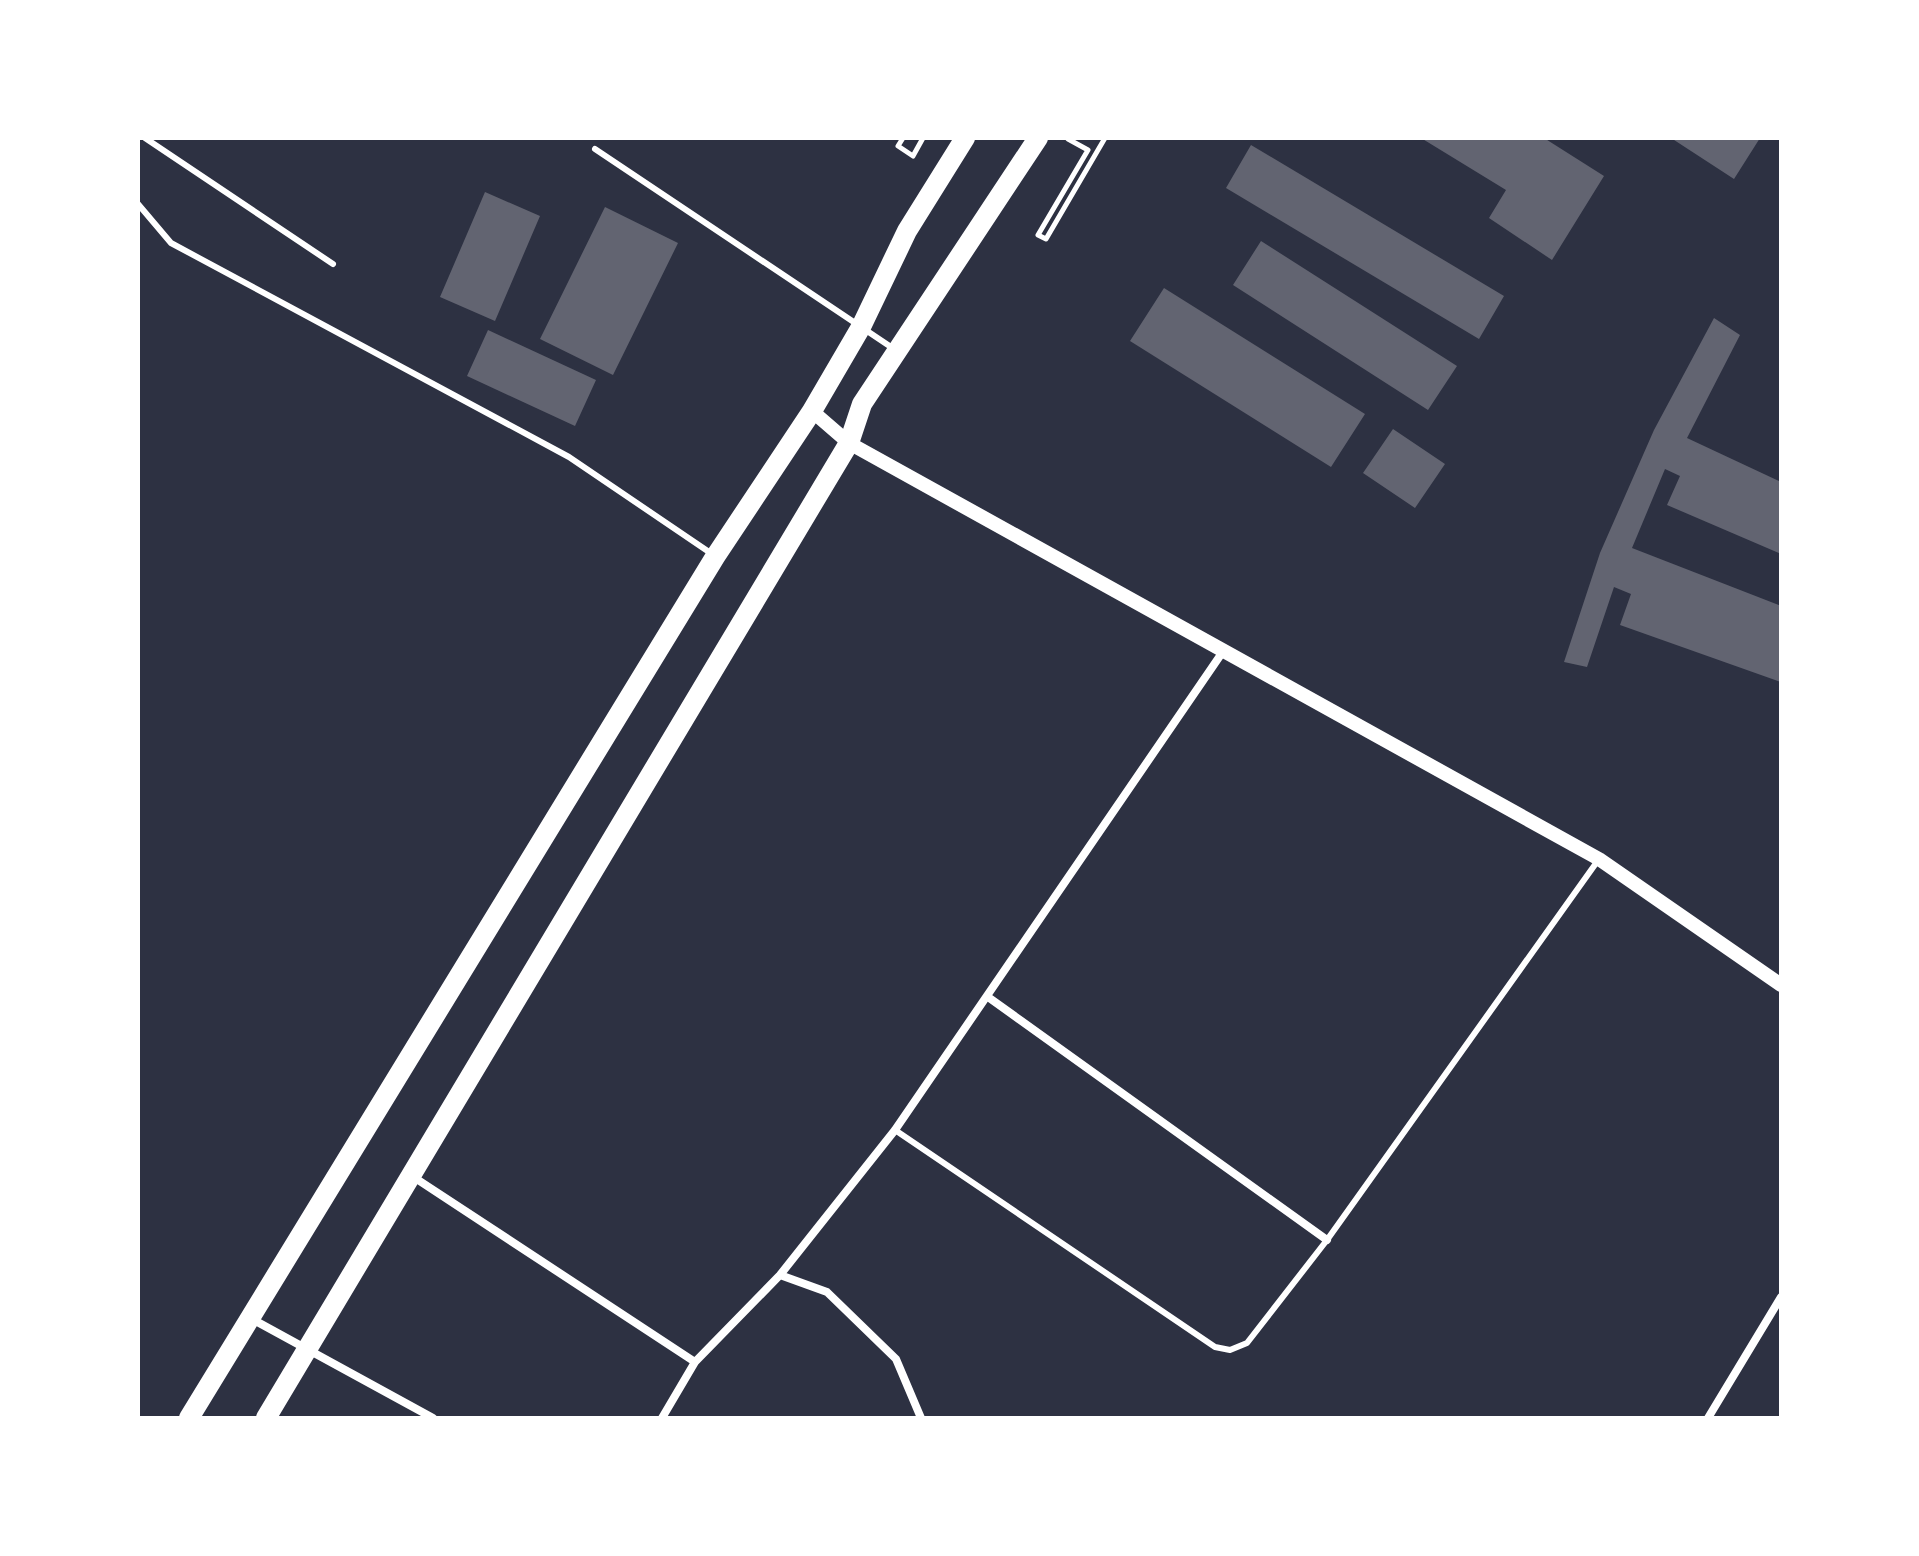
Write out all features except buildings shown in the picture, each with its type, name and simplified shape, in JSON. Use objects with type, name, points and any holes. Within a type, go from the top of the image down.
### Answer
[{"type":"main road","points":[[189,1418],[715,557],[812,411],[861,327],[907,231],[965,138]]},
{"type":"main road","points":[[266,1418],[849,443],[862,404],[1038,138]]},
{"type":"street","points":[[812,411],[849,443],[1599,859],[1781,985]]},
{"type":"street","points":[[662,1418],[695,1362],[780,1275],[895,1130],[1224,650]]},
{"type":"street","points":[[988,997],[1327,1240]]},
{"type":"street","points":[[412,1176],[695,1362]]},
{"type":"street","points":[[780,1275],[827,1292],[896,1359],[921,1418]]},
{"type":"street","points":[[1708,1418],[1781,1297]]},
{"type":"street","points":[[249,1317],[433,1418]]},
{"type":"lane","points":[[145,138],[333,264]]},
{"type":"lane","points":[[595,149],[897,351]]},
{"type":"lane","points":[[138,204],[171,243],[569,457],[715,557]]},
{"type":"lane","points":[[895,1130],[1215,1347],[1230,1350],[1247,1343],[1327,1240],[1599,859]]},
{"type":"path","points":[[903,138],[898,146],[913,156],[923,138]]},
{"type":"path","points":[[1067,138],[1088,150],[1038,235],[1046,239],[1105,138]]}]
